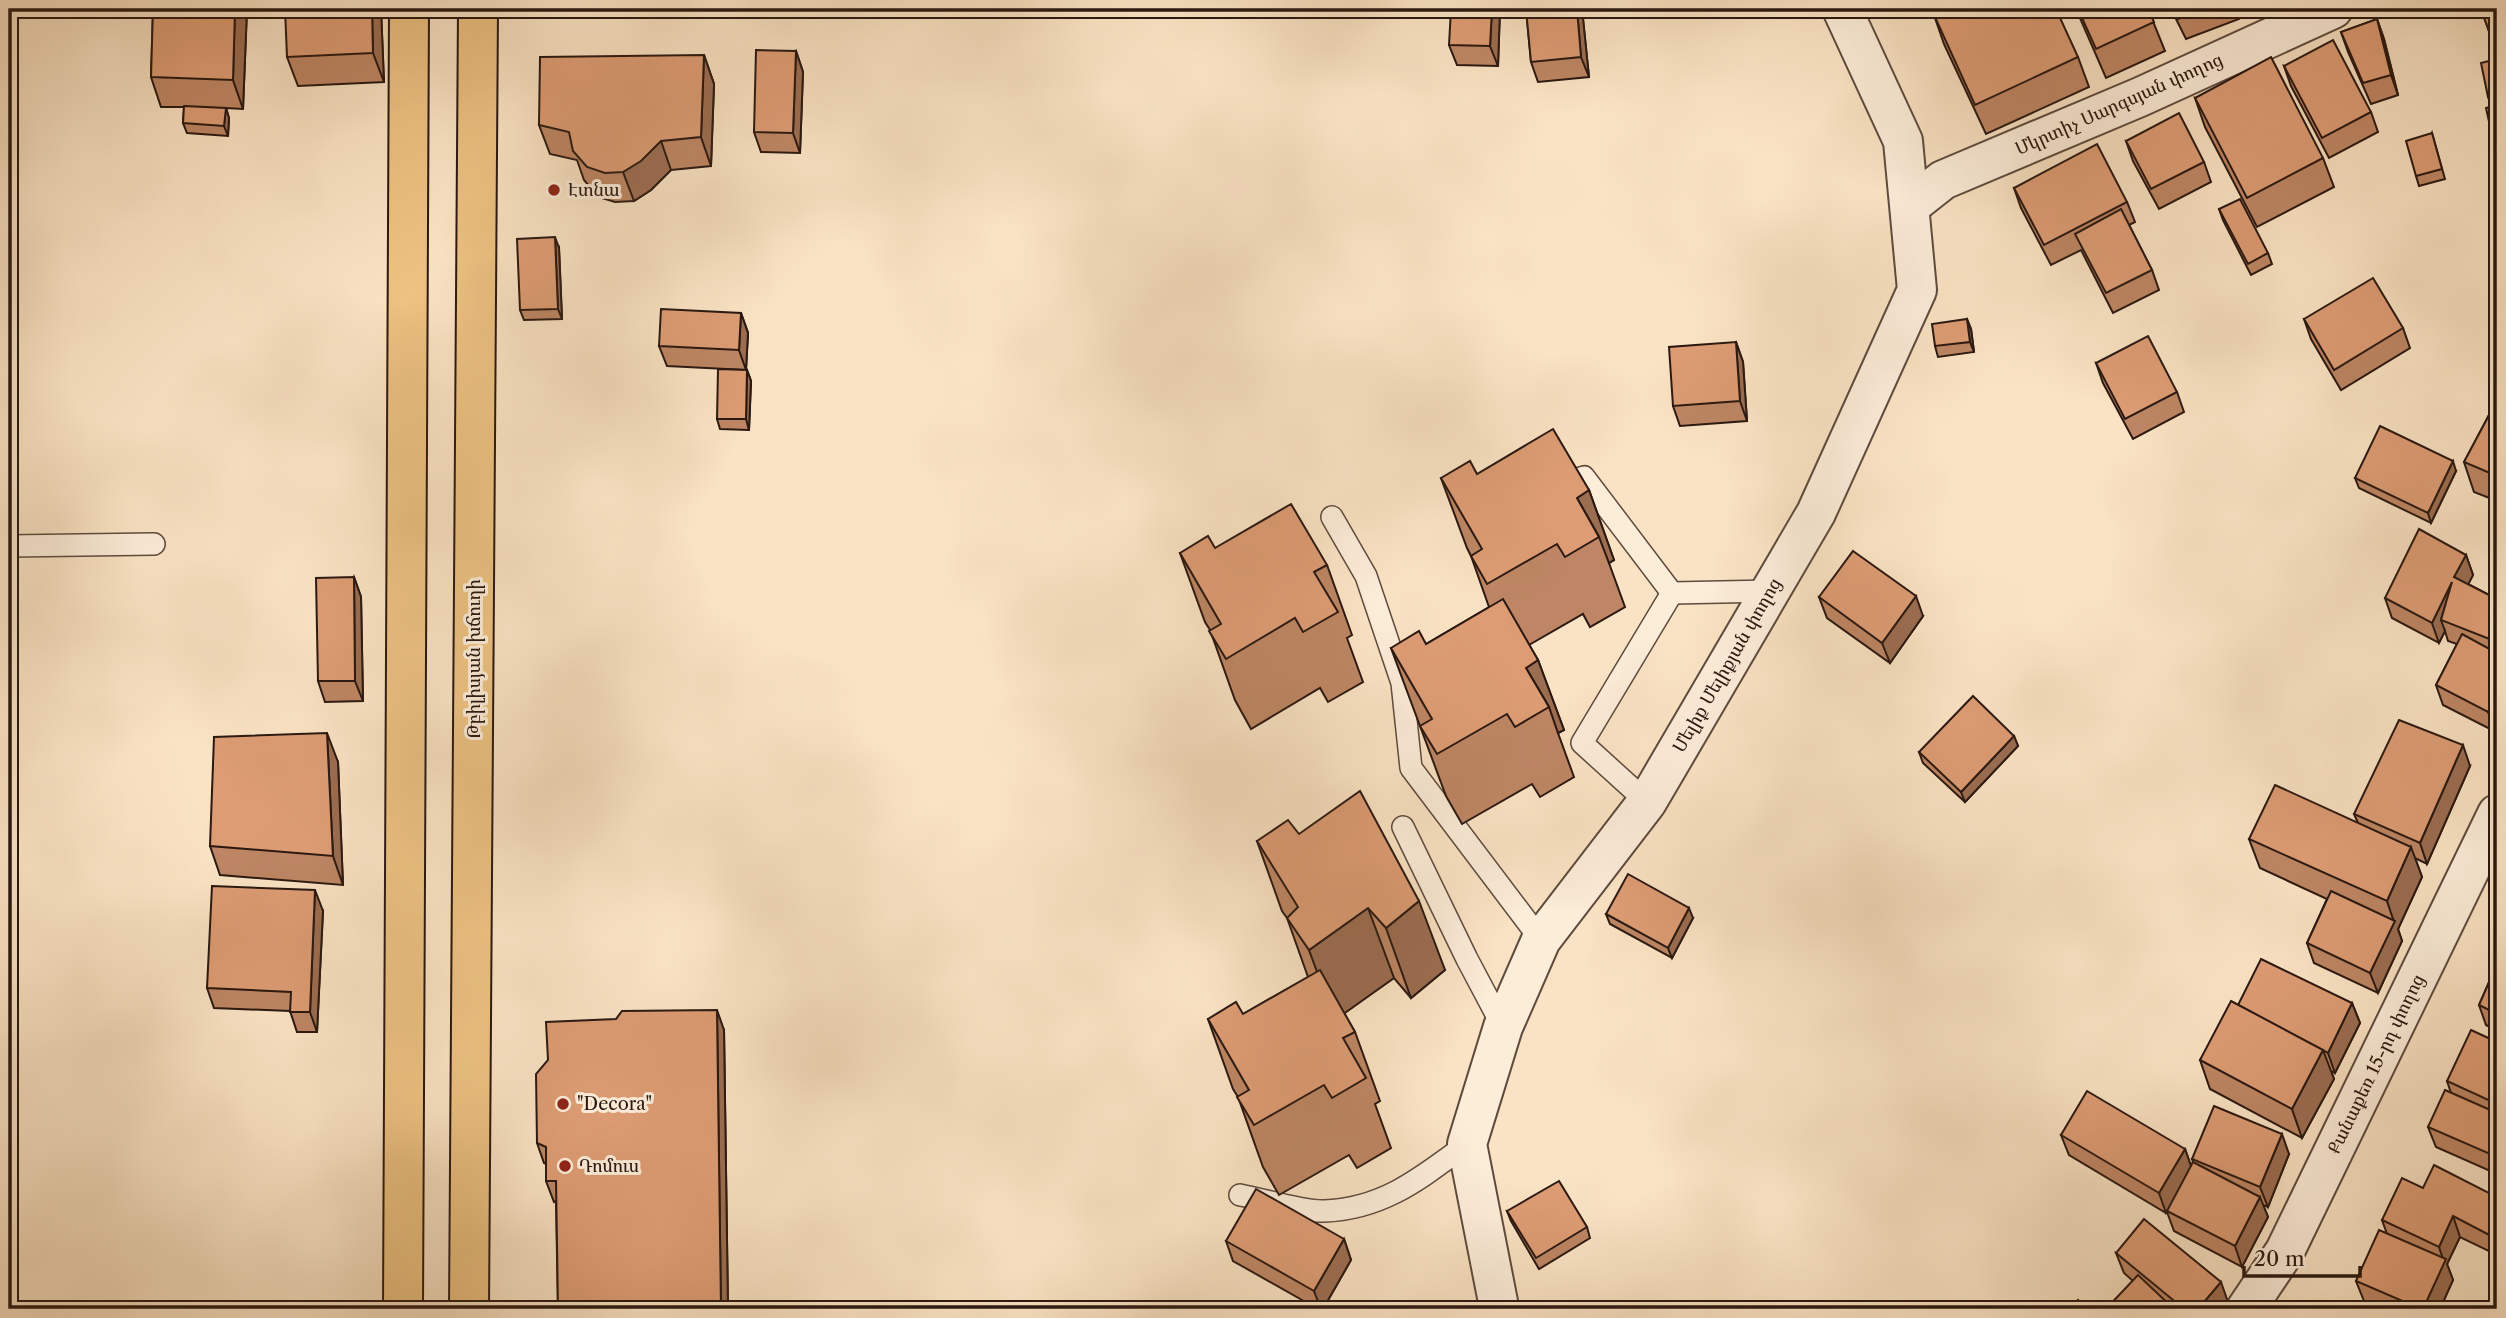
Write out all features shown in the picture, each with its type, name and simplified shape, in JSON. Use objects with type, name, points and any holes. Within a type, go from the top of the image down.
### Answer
[{"type":"main road","points":[[402,1309],[409,9]]},
{"type":"main road","name":"Թբիլիսյան խճուղի","points":[[470,1309],[478,9]]},
{"type":"street","name":"Մելիք Մելիքյան փողոց","points":[[1499,1307],[1467,1144],[1503,1027],[1541,940],[1647,802],[1816,513],[1917,290],[1903,141],[1842,9]]},
{"type":"street","name":"Մկրտիչ Սարգսյան փողոց","points":[[1910,206],[1943,180],[2140,97],[2333,9]]},
{"type":"street","name":"Քանաքեռ 15-րդ փողոց","points":[[2246,1309],[2285,1251],[2497,814]]},
{"type":"lane","points":[[1535,493],[1584,477],[1671,593]]},
{"type":"lane","points":[[1332,517],[1366,576],[1402,683],[1410,768],[1541,940]]},
{"type":"lane","points":[[9,545],[155,544]]},
{"type":"lane","points":[[1671,593],[1770,591]]},
{"type":"lane","points":[[1647,802],[1582,743],[1671,593]]},
{"type":"lane","points":[[1404,827],[1503,1027]]},
{"type":"lane","points":[[1240,1195],[1323,1211],[1374,1203],[1411,1185],[1467,1144]]},
{"type":"building","points":[[153,9],[235,9],[233,80],[151,77]]},
{"type":"building","points":[[285,9],[372,9],[373,53],[287,57]]},
{"type":"building","points":[[1451,9],[1492,9],[1490,46],[1449,45]]},
{"type":"building","points":[[1526,9],[1577,9],[1581,57],[1531,62]]},
{"type":"building","points":[[1946,9],[2056,9],[2078,57],[1975,105],[1934,15]]},
{"type":"building","points":[[2078,9],[2148,9],[2154,22],[2096,49]]},
{"type":"building","points":[[2173,9],[2206,9],[2178,19]]},
{"type":"building","points":[[2481,9],[2497,9],[2497,27],[2489,31]]},
{"type":"building","points":[[2377,19],[2391,75],[2363,83],[2341,32]]},
{"type":"building","points":[[2333,40],[2371,112],[2322,138],[2284,66]]},
{"type":"building","points":[[756,50],[796,51],[793,133],[754,132]]},
{"type":"building","points":[[704,55],[701,137],[661,141],[641,161],[623,172],[605,173],[587,167],[573,151],[569,132],[539,125],[540,57]]},
{"type":"building","points":[[2271,57],[2323,158],[2247,198],[2195,98]]},
{"type":"building","points":[[2497,59],[2497,95],[2488,97],[2481,63]]},
{"type":"building","points":[[2497,105],[2497,143],[2494,144],[2486,108]]},
{"type":"building","points":[[184,106],[226,108],[224,126],[183,123]]},
{"type":"building","points":[[2179,113],[2204,162],[2151,189],[2126,141]]},
{"type":"building","points":[[2432,133],[2442,169],[2416,176],[2406,141]]},
{"type":"building","points":[[2097,144],[2127,202],[2044,245],[2014,188]]},
{"type":"building","points":[[2240,199],[2268,253],[2248,264],[2219,209]]},
{"type":"building","points":[[2121,209],[2152,270],[2106,293],[2075,234]]},
{"type":"building","points":[[555,237],[558,309],[520,310],[517,239]]},
{"type":"building","points":[[2373,278],[2403,328],[2334,370],[2304,319]]},
{"type":"building","points":[[661,309],[741,313],[739,350],[659,346]]},
{"type":"building","points":[[1967,319],[1970,342],[1935,346],[1932,324]]},
{"type":"building","points":[[2148,336],[2177,392],[2125,419],[2096,363]]},
{"type":"building","points":[[1736,342],[1740,401],[1673,406],[1669,347]]},
{"type":"building","points":[[718,369],[747,370],[746,419],[717,419]]},
{"type":"building","points":[[2497,400],[2497,476],[2464,462]]},
{"type":"building","points":[[2380,426],[2453,461],[2428,513],[2355,478]]},
{"type":"building","points":[[1553,429],[1589,490],[1577,498],[1599,537],[1565,557],[1557,544],[1487,584],[1471,556],[1482,549],[1441,478],[1470,461],[1477,474]]},
{"type":"building","points":[[1291,504],[1327,565],[1314,572],[1338,612],[1303,632],[1295,618],[1226,659],[1209,631],[1221,624],[1180,553],[1208,536],[1215,548]]},
{"type":"building","points":[[2419,529],[2466,555],[2454,577],[2497,599],[2497,630],[2492,640],[2441,620],[2452,582],[2432,623],[2385,598]]},
{"type":"building","points":[[1853,551],[1916,596],[1882,643],[1819,597]]},
{"type":"building","points":[[354,577],[355,681],[318,681],[316,578]]},
{"type":"building","points":[[1503,599],[1538,660],[1526,668],[1549,707],[1515,727],[1507,714],[1437,754],[1420,726],[1432,719],[1391,648],[1419,631],[1426,644]]},
{"type":"building","points":[[2462,634],[2497,653],[2497,694],[2488,712],[2436,685]]},
{"type":"building","points":[[1973,696],[2014,736],[1961,792],[1919,752]]},
{"type":"building","points":[[2399,720],[2463,745],[2420,843],[2354,814]]},
{"type":"building","points":[[327,733],[333,856],[210,846],[214,737]]},
{"type":"building","points":[[2275,785],[2411,847],[2387,901],[2249,839]]},
{"type":"building","points":[[1360,791],[1419,901],[1386,928],[1368,908],[1309,950],[1287,918],[1298,907],[1257,841],[1288,820],[1299,834]]},
{"type":"building","points":[[1628,874],[1689,908],[1668,948],[1606,914]]},
{"type":"building","points":[[212,886],[315,890],[310,1012],[290,1012],[291,992],[207,988]]},
{"type":"building","points":[[2331,891],[2395,921],[2370,973],[2307,943]]},
{"type":"building","points":[[2261,959],[2352,1003],[2328,1053],[2238,1005]]},
{"type":"building","points":[[2497,964],[2497,1014],[2479,1005]]},
{"type":"building","points":[[1320,970],[1355,1032],[1343,1038],[1366,1078],[1332,1098],[1324,1085],[1254,1125],[1237,1097],[1249,1090],[1208,1019],[1236,1002],[1243,1014]]},
{"type":"building","points":[[2231,1001],[2323,1050],[2292,1109],[2200,1060]]},
{"type":"building","points":[[717,1010],[721,1309],[558,1309],[556,1181],[546,1181],[546,1147],[537,1143],[536,1074],[548,1060],[546,1022],[616,1019],[622,1011]]},
{"type":"building","points":[[2471,1030],[2497,1042],[2497,1104],[2447,1081]]},
{"type":"building","points":[[2445,1090],[2497,1113],[2497,1157],[2428,1127]]},
{"type":"building","points":[[2087,1091],[2185,1149],[2159,1193],[2061,1135]]},
{"type":"building","points":[[2214,1106],[2282,1134],[2260,1187],[2192,1159]]},
{"type":"building","points":[[2193,1162],[2260,1197],[2235,1246],[2167,1211]]},
{"type":"building","points":[[2434,1165],[2497,1197],[2497,1239],[2453,1216],[2439,1247],[2382,1220],[2402,1178],[2423,1188]]},
{"type":"building","points":[[1559,1181],[1587,1227],[1536,1258],[1507,1211]]},
{"type":"building","points":[[1256,1189],[1344,1239],[1314,1291],[1226,1241]]},
{"type":"building","points":[[2144,1219],[2221,1282],[2198,1309],[2184,1309],[2116,1253]]},
{"type":"building","points":[[2379,1230],[2446,1259],[2423,1309],[2356,1281]]},
{"type":"building","points":[[2138,1275],[2174,1309],[2106,1309]]},
{"type":"building","points":[[2078,1300],[2086,1309],[2067,1309]]},
{"type":"place","name":"Էտնա","points":[[554,190]]},
{"type":"place","name":"\"Decora\"","points":[[563,1104]]},
{"type":"place","name":"Դոմուս","points":[[565,1166]]}]
